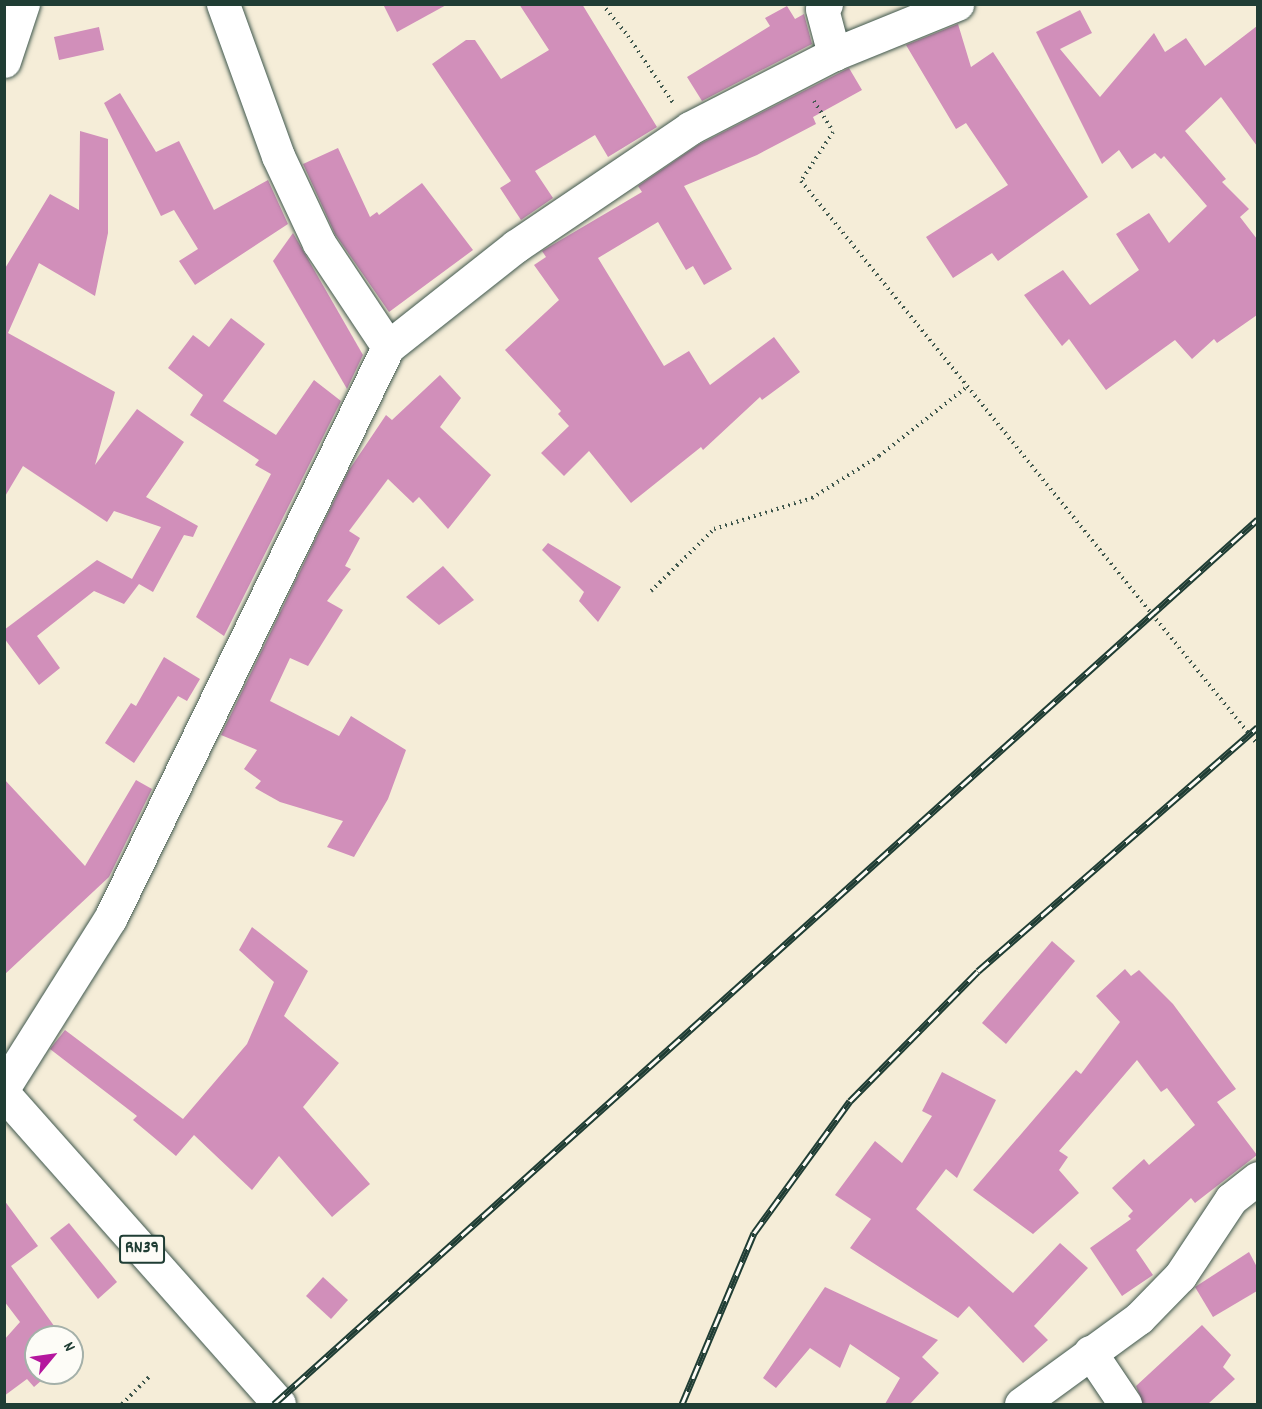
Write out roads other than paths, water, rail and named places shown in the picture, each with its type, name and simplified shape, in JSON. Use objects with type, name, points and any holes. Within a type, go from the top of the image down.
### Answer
[{"type":"main road","points":[[4,61],[23,4]]},
{"type":"main road","points":[[223,4],[278,156],[319,243],[388,347]]},
{"type":"main road","points":[[826,4],[822,9],[834,54]]},
{"type":"main road","points":[[4,1087],[110,920],[388,347],[516,246],[690,128],[834,54],[957,4]]},
{"type":"main road","name":"RN39","points":[[4,1094],[279,1404]]},
{"type":"main road","points":[[1021,1404],[1139,1318],[1180,1276],[1231,1199],[1257,1178]]},
{"type":"main road","points":[[1090,1352],[1125,1404]]},
{"type":"railway","points":[[274,1404],[1258,519]]},
{"type":"railway","points":[[682,1404],[754,1233],[850,1101],[978,971],[1258,727]]}]
